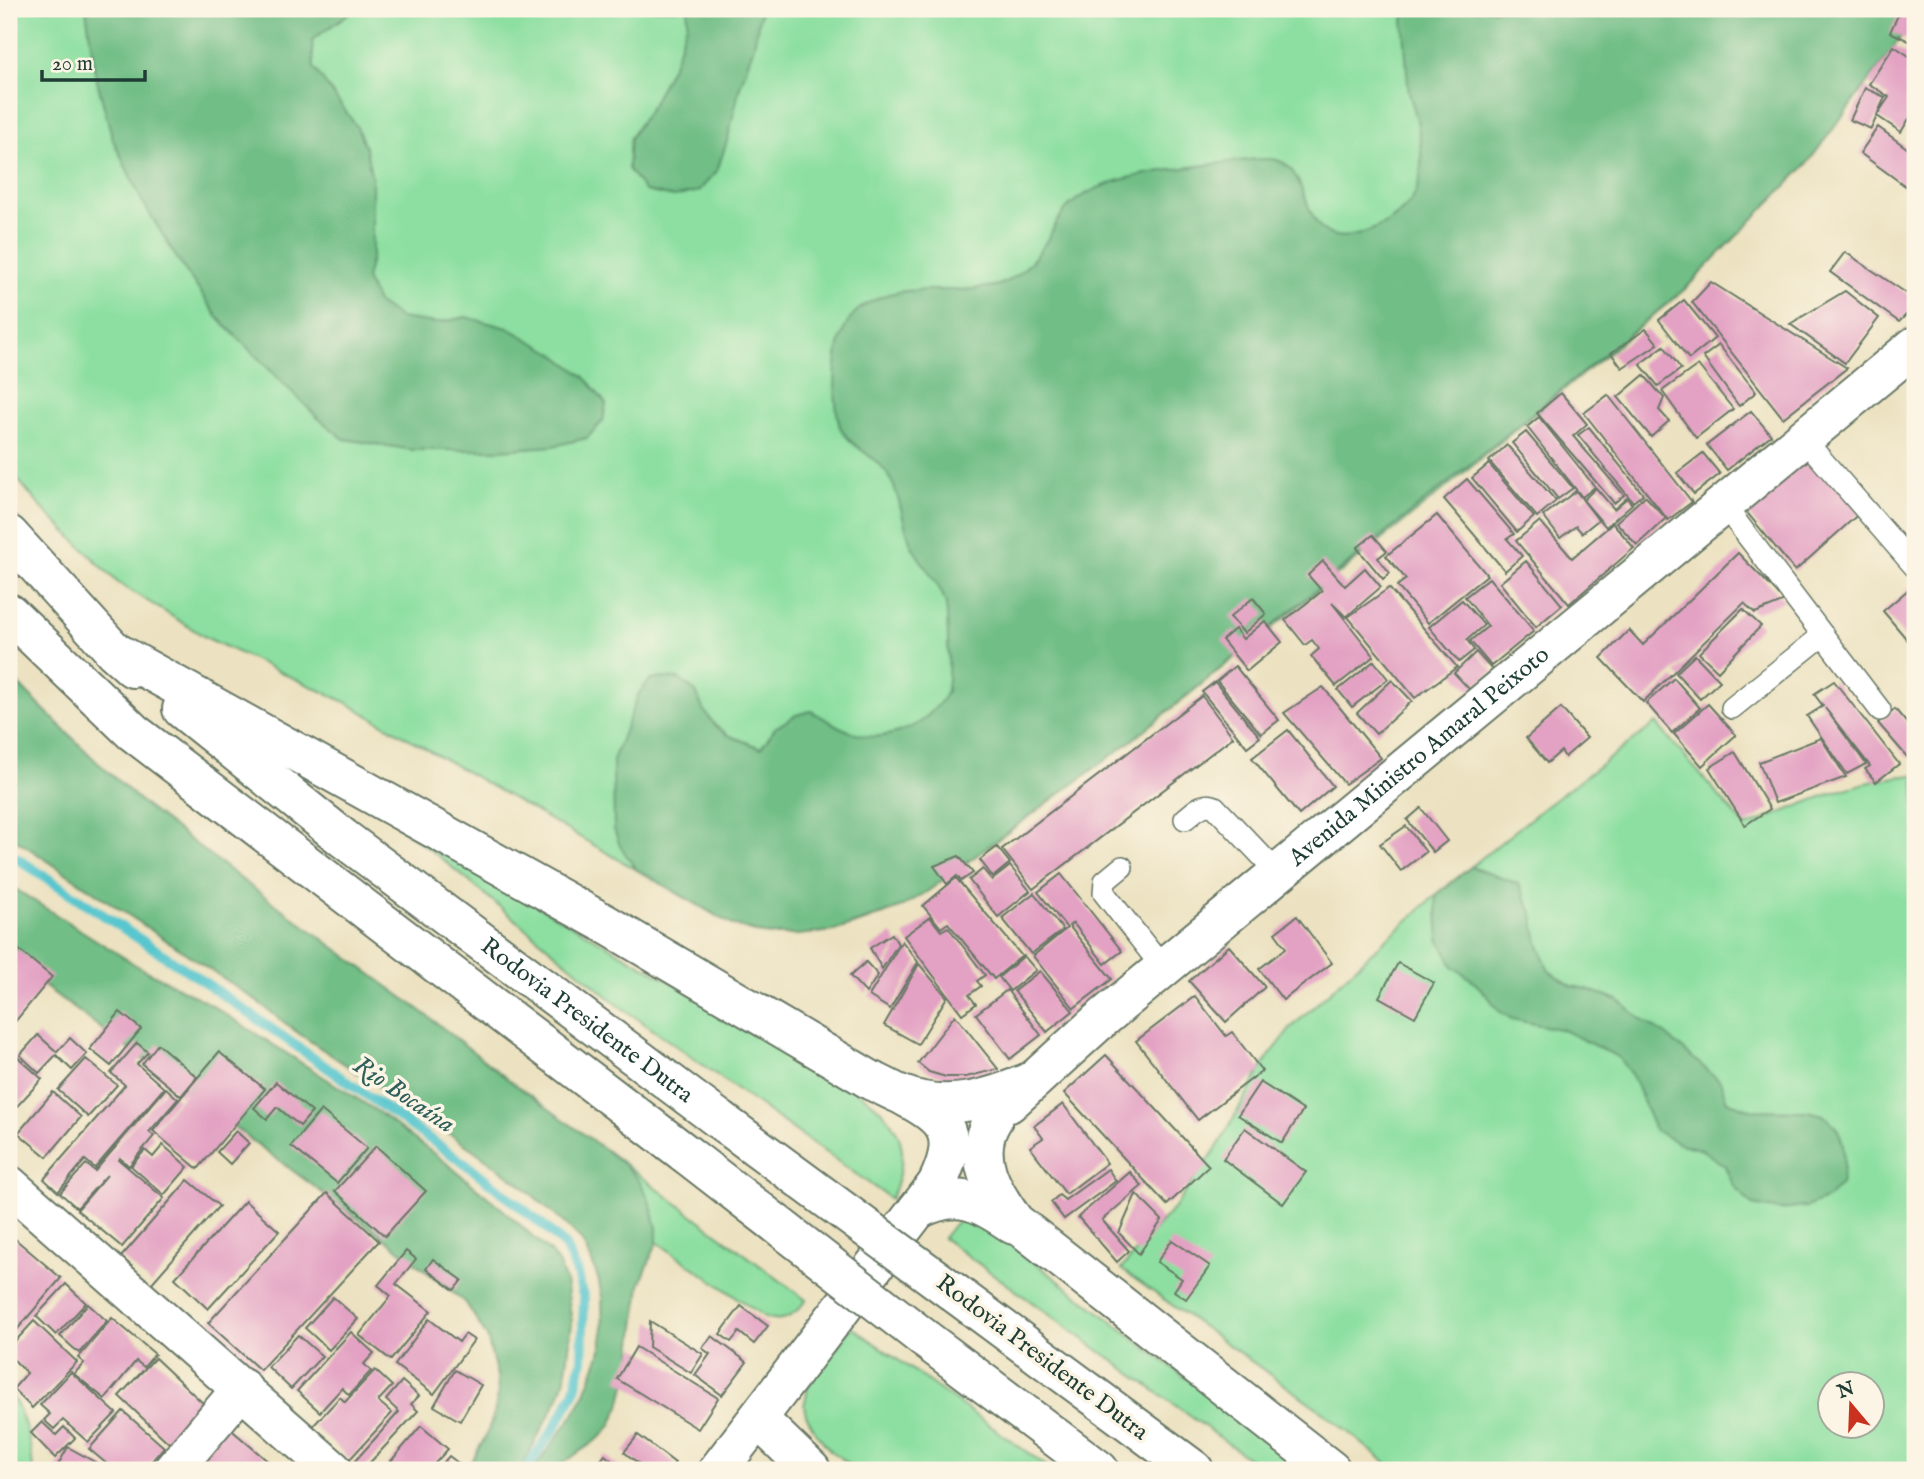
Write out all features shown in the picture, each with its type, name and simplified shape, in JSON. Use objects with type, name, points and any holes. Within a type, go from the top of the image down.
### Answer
[{"type":"main road","name":"Avenida Ministro Amaral Peixoto","points":[[718,1470],[928,1196],[993,1119],[1034,1080],[1163,968],[1915,346]]},
{"type":"main road","name":"Rodovia Presidente Dutra","points":[[9,535],[114,651],[173,703],[343,838],[1194,1470]]},
{"type":"main road","name":"Rodovia Presidente Dutra","points":[[9,613],[133,732],[1099,1470]]},
{"type":"main road","points":[[114,651],[604,923],[872,1081],[932,1113],[947,1133],[949,1156],[928,1196],[968,1200],[994,1212],[1038,1242]]},
{"type":"main road","points":[[902,1095],[925,1101],[965,1103],[992,1097],[1034,1080]]},
{"type":"main road","points":[[993,1119],[984,1136],[983,1155],[990,1184],[1015,1222],[1331,1470]]},
{"type":"main road","points":[[9,1185],[333,1470]]},
{"type":"main road","points":[[173,1470],[242,1388]]},
{"type":"main road","points":[[758,1419],[811,1470]]},
{"type":"lane","points":[[1803,438],[1908,543],[1915,567]]},
{"type":"lane","points":[[1723,504],[1880,710]]},
{"type":"lane","points":[[1732,708],[1823,635]]},
{"type":"lane","points":[[1185,819],[1202,806],[1215,807],[1278,873]]},
{"type":"lane","points":[[1122,867],[1105,881],[1104,893],[1163,968]]},
{"type":"green space","points":[[9,9],[1915,11],[1806,165],[1685,289],[1431,500],[1131,741],[928,891],[877,917],[842,928],[805,934],[768,935],[731,924],[345,702],[207,638],[117,582],[40,506],[9,469]]},
{"type":"green space","points":[[86,9],[355,9],[312,40],[314,68],[357,127],[366,149],[372,178],[372,255],[366,279],[377,302],[400,318],[436,323],[466,317],[508,328],[553,353],[585,377],[606,404],[603,421],[587,438],[553,446],[499,450],[413,450],[344,439],[318,418],[219,319],[178,260],[141,199],[113,140],[95,73]]},
{"type":"green space","points":[[688,9],[761,9],[754,45],[717,171],[699,191],[674,197],[645,191],[628,169],[630,138],[652,105],[674,62],[687,24]]},
{"type":"green space","points":[[1405,9],[1561,9],[1571,12],[1592,9],[1915,9],[1908,26],[1892,50],[1806,165],[1685,289],[1131,741],[928,891],[900,908],[834,931],[797,935],[763,934],[731,924],[636,869],[620,846],[614,829],[613,760],[639,693],[650,680],[679,679],[696,692],[703,709],[715,725],[728,735],[761,748],[775,728],[796,715],[811,711],[856,734],[890,735],[921,722],[946,693],[948,632],[942,593],[912,546],[890,478],[879,464],[845,435],[840,426],[835,386],[837,356],[845,327],[852,316],[862,307],[891,294],[920,290],[964,290],[1001,284],[1030,263],[1058,219],[1070,205],[1084,195],[1119,180],[1158,172],[1242,160],[1270,159],[1285,164],[1295,175],[1315,221],[1326,232],[1341,237],[1363,233],[1386,224],[1412,199],[1420,178],[1419,131],[1408,83],[1403,21]]},
{"type":"green space","points":[[9,675],[147,807],[607,1151],[638,1179],[653,1212],[657,1242],[640,1285],[631,1360],[620,1406],[603,1435],[553,1470],[533,1470],[574,1414],[600,1354],[603,1334],[602,1297],[598,1278],[581,1240],[519,1183],[475,1151],[9,835]]},
{"type":"green space","points":[[1656,723],[1746,827],[1850,787],[1915,775],[1915,1470],[1395,1470],[1323,1412],[1121,1269],[1174,1208],[1218,1146],[1267,1059],[1292,1027],[1436,895],[1546,806]]},
{"type":"green space","points":[[396,825],[831,1073],[864,1096],[885,1115],[899,1138],[901,1163],[891,1199],[617,1004],[441,858]]},
{"type":"green space","points":[[1471,867],[1519,884],[1533,915],[1538,943],[1549,971],[1572,986],[1618,1000],[1666,1035],[1720,1081],[1727,1101],[1752,1110],[1808,1111],[1823,1115],[1837,1127],[1843,1144],[1844,1167],[1841,1184],[1828,1198],[1806,1207],[1780,1210],[1752,1205],[1733,1185],[1725,1166],[1702,1150],[1678,1143],[1655,1130],[1633,1077],[1618,1057],[1563,1030],[1512,1019],[1499,1011],[1472,980],[1453,966],[1439,939],[1436,895]]},
{"type":"green space","points":[[9,885],[139,967],[205,1001],[378,1112],[445,1162],[550,1252],[566,1281],[572,1323],[569,1349],[559,1397],[520,1470],[466,1470],[486,1436],[498,1394],[497,1376],[487,1337],[466,1303],[393,1245],[9,960]]},
{"type":"green space","points":[[607,1151],[806,1300],[789,1317],[765,1317],[657,1242],[653,1212],[642,1190]]},
{"type":"green space","points":[[969,1218],[983,1223],[1306,1470],[1265,1470],[943,1238],[955,1223]]},
{"type":"green space","points":[[852,1327],[1052,1470],[856,1470],[829,1449],[816,1433],[804,1406],[808,1387],[814,1377]]},
{"type":"green space","points":[[9,1390],[26,1428],[33,1470],[9,1470]]},
{"type":"building","points":[[1901,9],[1915,9],[1915,44],[1890,32]]},
{"type":"building","points":[[1894,46],[1915,60],[1915,109],[1901,132],[1877,116],[1871,129],[1850,120],[1865,88],[1885,97],[1877,115],[1889,97],[1869,84]]},
{"type":"building","points":[[1878,127],[1915,154],[1915,193],[1860,153]]},
{"type":"building","points":[[1845,252],[1915,299],[1915,306],[1899,322],[1830,272]]},
{"type":"building","points":[[1711,282],[1847,368],[1783,418],[1692,302]]},
{"type":"building","points":[[1845,291],[1879,318],[1845,363],[1790,324]]},
{"type":"building","points":[[1684,300],[1715,338],[1689,359],[1659,320]]},
{"type":"building","points":[[1646,329],[1658,344],[1622,368],[1611,353]]},
{"type":"building","points":[[1719,345],[1756,392],[1739,406],[1703,357]]},
{"type":"building","points":[[1664,346],[1681,369],[1658,386],[1640,364]]},
{"type":"building","points":[[1698,365],[1733,409],[1696,438],[1662,391]]},
{"type":"building","points":[[1644,375],[1664,398],[1659,410],[1669,421],[1651,437],[1618,397]]},
{"type":"building","points":[[1561,393],[1587,424],[1573,436],[1624,495],[1614,503],[1537,413]]},
{"type":"building","points":[[1608,395],[1692,502],[1668,520],[1584,413]]},
{"type":"building","points":[[1751,411],[1771,435],[1727,470],[1707,445]]},
{"type":"building","points":[[1539,417],[1595,487],[1582,497],[1527,427]]},
{"type":"building","points":[[1589,427],[1643,494],[1633,502],[1578,435]]},
{"type":"building","points":[[1526,432],[1573,488],[1558,499],[1512,443]]},
{"type":"building","points":[[1507,445],[1556,501],[1537,517],[1489,461]]},
{"type":"building","points":[[1703,453],[1720,474],[1694,494],[1677,473]]},
{"type":"building","points":[[1812,453],[1862,511],[1795,571],[1744,509]]},
{"type":"building","points":[[1489,464],[1534,517],[1517,532],[1472,478]]},
{"type":"building","points":[[1467,479],[1514,534],[1507,539],[1522,556],[1505,571],[1444,499]]},
{"type":"building","points":[[1596,488],[1614,509],[1627,498],[1632,504],[1606,527],[1583,500]]},
{"type":"building","points":[[1576,491],[1598,520],[1582,533],[1576,526],[1560,538],[1543,516]]},
{"type":"building","points":[[1645,496],[1666,518],[1637,545],[1616,522]]},
{"type":"building","points":[[1437,515],[1487,575],[1428,623],[1397,586],[1406,579],[1386,556]]},
{"type":"building","points":[[1540,521],[1572,558],[1613,523],[1634,548],[1569,604],[1516,541]]},
{"type":"building","points":[[1373,535],[1387,551],[1378,558],[1390,573],[1383,579],[1357,548]]},
{"type":"building","points":[[1738,553],[1785,601],[1755,613],[1744,603],[1643,702],[1601,658],[1629,630],[1643,645]]},
{"type":"building","points":[[1323,561],[1345,586],[1365,568],[1381,587],[1346,617],[1332,603],[1374,656],[1336,686],[1311,656],[1319,649],[1312,640],[1305,645],[1285,620],[1322,591],[1308,575]]},
{"type":"building","points":[[1526,561],[1562,605],[1536,627],[1500,583]]},
{"type":"building","points":[[1489,578],[1534,631],[1491,666],[1470,641],[1488,626],[1465,597]]},
{"type":"building","points":[[1915,584],[1915,649],[1883,611]]},
{"type":"building","points":[[1389,588],[1457,667],[1415,698],[1348,617]]},
{"type":"building","points":[[1253,598],[1266,614],[1244,633],[1230,617]]},
{"type":"building","points":[[1462,600],[1484,625],[1467,640],[1474,650],[1459,662],[1429,627]]},
{"type":"building","points":[[1743,609],[1761,626],[1718,671],[1699,653]]},
{"type":"building","points":[[1265,621],[1282,642],[1247,671],[1222,640],[1235,629],[1243,639]]},
{"type":"building","points":[[1476,652],[1493,671],[1470,690],[1454,673]]},
{"type":"building","points":[[1695,655],[1720,681],[1700,699],[1676,673]]},
{"type":"building","points":[[1374,661],[1388,679],[1352,707],[1338,690]]},
{"type":"building","points":[[1235,666],[1279,720],[1261,734],[1217,681]]},
{"type":"building","points":[[1674,678],[1700,708],[1672,733],[1646,703]]},
{"type":"building","points":[[1392,680],[1412,701],[1376,734],[1357,713]]},
{"type":"building","points":[[1834,681],[1899,764],[1876,782],[1865,769],[1870,766],[1825,708],[1866,764],[1847,774],[1807,716],[1823,706],[1814,694]]},
{"type":"building","points":[[1215,682],[1260,737],[1247,747],[1202,692]]},
{"type":"building","points":[[1323,687],[1381,758],[1345,784],[1284,713]]},
{"type":"building","points":[[1202,696],[1233,737],[1033,889],[1002,849]]},
{"type":"building","points":[[1708,704],[1736,735],[1702,766],[1674,734]]},
{"type":"building","points":[[1561,708],[1587,738],[1565,757],[1561,751],[1547,763],[1526,738]]},
{"type":"building","points":[[1895,709],[1915,733],[1915,751],[1908,758],[1878,723]]},
{"type":"building","points":[[1288,730],[1333,786],[1299,815],[1252,758]]},
{"type":"building","points":[[1821,738],[1846,777],[1775,803],[1759,762]]},
{"type":"building","points":[[1735,752],[1770,809],[1745,825],[1709,768]]},
{"type":"building","points":[[1421,808],[1447,841],[1433,852],[1407,820]]},
{"type":"building","points":[[1406,826],[1426,852],[1401,871],[1380,844]]},
{"type":"building","points":[[997,847],[1010,863],[993,877],[980,860]]},
{"type":"building","points":[[959,856],[973,873],[961,881],[957,876],[947,884],[934,866]]},
{"type":"building","points":[[1010,866],[1030,891],[998,917],[969,880],[983,869],[992,880]]},
{"type":"building","points":[[1061,874],[1122,951],[1105,964],[1073,923],[1069,926],[1112,979],[1074,1008],[1033,956],[1067,928],[1038,892]]},
{"type":"building","points":[[956,878],[1022,956],[994,979],[948,923],[941,928],[923,906]]},
{"type":"building","points":[[1034,893],[1063,930],[1031,954],[1002,918]]},
{"type":"building","points":[[1297,916],[1332,963],[1283,1000],[1259,969],[1286,948],[1275,933]]},
{"type":"building","points":[[930,917],[941,931],[948,927],[985,975],[977,981],[981,986],[969,995],[976,1004],[962,1014],[904,936]]},
{"type":"building","points":[[892,934],[898,944],[882,969],[870,948]]},
{"type":"building","points":[[902,941],[918,962],[890,1009],[869,996]]},
{"type":"building","points":[[1229,946],[1265,987],[1226,1022],[1189,981]]},
{"type":"building","points":[[18,949],[52,977],[9,1029],[9,959]]},
{"type":"building","points":[[1024,956],[1036,970],[1010,991],[999,977]]},
{"type":"building","points":[[866,962],[878,975],[866,993],[850,976]]},
{"type":"building","points":[[1398,963],[1434,983],[1415,1017],[1379,997]]},
{"type":"building","points":[[919,964],[947,997],[918,1044],[884,1025]]},
{"type":"building","points":[[1040,971],[1073,1011],[1047,1032],[1014,991]]},
{"type":"building","points":[[1007,990],[1041,1035],[1010,1059],[976,1014]]},
{"type":"building","points":[[1195,996],[1226,1036],[1232,1032],[1262,1071],[1198,1120],[1136,1041]]},
{"type":"building","points":[[120,1012],[141,1029],[111,1066],[90,1049]]},
{"type":"building","points":[[955,1015],[998,1069],[966,1077],[946,1077],[929,1072],[918,1063]]},
{"type":"building","points":[[38,1035],[57,1052],[70,1038],[87,1054],[72,1070],[56,1055],[39,1073],[20,1055]]},
{"type":"building","points":[[137,1043],[148,1052],[137,1064],[164,1088],[95,1168],[85,1160],[58,1192],[44,1179],[125,1085],[111,1073]]},
{"type":"building","points":[[158,1044],[197,1077],[181,1096],[142,1064]]},
{"type":"building","points":[[11,1051],[42,1079],[9,1115],[9,1054]]},
{"type":"building","points":[[219,1052],[265,1089],[198,1169],[153,1131]]},
{"type":"building","points":[[1106,1055],[1209,1166],[1167,1205],[1064,1093]]},
{"type":"building","points":[[86,1059],[117,1085],[88,1117],[58,1090]]},
{"type":"building","points":[[276,1082],[312,1112],[300,1126],[277,1107],[267,1119],[254,1108]]},
{"type":"building","points":[[1260,1082],[1303,1110],[1282,1143],[1238,1115]]},
{"type":"building","points":[[166,1088],[178,1099],[149,1132],[154,1136],[129,1166],[120,1158],[119,1160],[164,1198],[122,1247],[77,1210],[107,1175],[77,1208],[60,1193],[86,1164],[95,1171]]},
{"type":"building","points":[[53,1092],[81,1117],[47,1157],[18,1133]]},
{"type":"building","points":[[1063,1104],[1107,1163],[1066,1194],[1030,1147],[1043,1138],[1034,1126]]},
{"type":"building","points":[[321,1110],[367,1148],[337,1183],[291,1146]]},
{"type":"building","points":[[1245,1128],[1306,1172],[1283,1204],[1223,1159]]},
{"type":"building","points":[[236,1131],[249,1143],[230,1164],[217,1152]]},
{"type":"building","points":[[163,1145],[188,1167],[164,1195],[131,1166],[145,1150],[153,1157]]},
{"type":"building","points":[[376,1146],[426,1191],[385,1236],[335,1191]]},
{"type":"building","points":[[1108,1169],[1116,1181],[1064,1219],[1051,1202],[1059,1195],[1065,1200]]},
{"type":"building","points":[[1130,1172],[1142,1186],[1102,1220],[1129,1251],[1117,1262],[1078,1217]]},
{"type":"building","points":[[188,1180],[219,1206],[151,1284],[121,1257]]},
{"type":"building","points":[[327,1193],[379,1241],[260,1370],[208,1323]]},
{"type":"building","points":[[1136,1194],[1162,1220],[1139,1254],[1119,1233]]},
{"type":"building","points":[[245,1201],[279,1231],[208,1309],[175,1278]]},
{"type":"building","points":[[14,1238],[61,1278],[10,1338],[9,1244]]},
{"type":"building","points":[[1172,1240],[1210,1266],[1186,1299],[1174,1291],[1182,1279],[1157,1262]]},
{"type":"building","points":[[406,1251],[416,1259],[396,1284],[431,1311],[391,1360],[359,1335],[391,1296],[378,1285]]},
{"type":"building","points":[[433,1259],[462,1280],[454,1290],[426,1269]]},
{"type":"building","points":[[66,1284],[86,1303],[56,1335],[36,1316]]},
{"type":"building","points":[[333,1297],[358,1319],[329,1350],[305,1328]]},
{"type":"building","points":[[88,1304],[107,1321],[79,1353],[60,1336]]},
{"type":"building","points":[[741,1306],[768,1326],[754,1344],[739,1332],[731,1342],[720,1334]]},
{"type":"building","points":[[112,1318],[155,1354],[144,1367],[136,1361],[105,1399],[74,1374],[84,1363],[78,1358]]},
{"type":"building","points":[[429,1319],[459,1342],[465,1334],[474,1340],[434,1394],[395,1365]]},
{"type":"building","points":[[34,1321],[77,1362],[32,1408],[13,1389],[27,1373],[9,1355],[9,1348]]},
{"type":"building","points":[[650,1321],[703,1354],[691,1373],[649,1347]]},
{"type":"building","points":[[351,1332],[374,1353],[364,1364],[371,1371],[349,1395],[342,1388],[320,1412],[297,1391]]},
{"type":"building","points":[[298,1335],[322,1356],[291,1389],[268,1367]]},
{"type":"building","points":[[712,1336],[747,1362],[722,1395],[695,1375],[710,1354],[702,1348]]},
{"type":"building","points":[[636,1347],[718,1398],[698,1429],[617,1379]]},
{"type":"building","points":[[155,1358],[206,1406],[170,1444],[119,1396]]},
{"type":"building","points":[[375,1370],[392,1386],[378,1401],[392,1413],[350,1459],[313,1426],[340,1397],[345,1402]]},
{"type":"building","points":[[455,1370],[481,1385],[460,1421],[434,1406]]},
{"type":"building","points":[[71,1372],[116,1413],[88,1442],[63,1420],[54,1429],[44,1420],[50,1414],[40,1405]]},
{"type":"building","points":[[402,1381],[419,1396],[411,1404],[418,1411],[363,1470],[354,1462],[399,1412],[386,1400]]},
{"type":"building","points":[[123,1411],[164,1447],[144,1470],[114,1470],[89,1449]]},
{"type":"building","points":[[42,1422],[56,1435],[64,1427],[75,1438],[55,1458],[31,1433]]},
{"type":"building","points":[[227,1426],[278,1470],[189,1470]]},
{"type":"building","points":[[421,1426],[448,1449],[429,1470],[387,1470],[385,1468]]},
{"type":"building","points":[[638,1435],[675,1463],[669,1470],[647,1470],[624,1452]]},
{"type":"building","points":[[68,1447],[109,1470],[55,1470]]},
{"type":"building","points":[[605,1455],[623,1470],[593,1470]]},
{"type":"building","points":[[449,1456],[462,1466],[459,1470],[437,1470]]},
{"type":"waterway","name":"Rio Bocaína","points":[[9,853],[197,977],[474,1170],[565,1246],[576,1270],[584,1299],[582,1360],[574,1393],[554,1429],[525,1470]]}]
